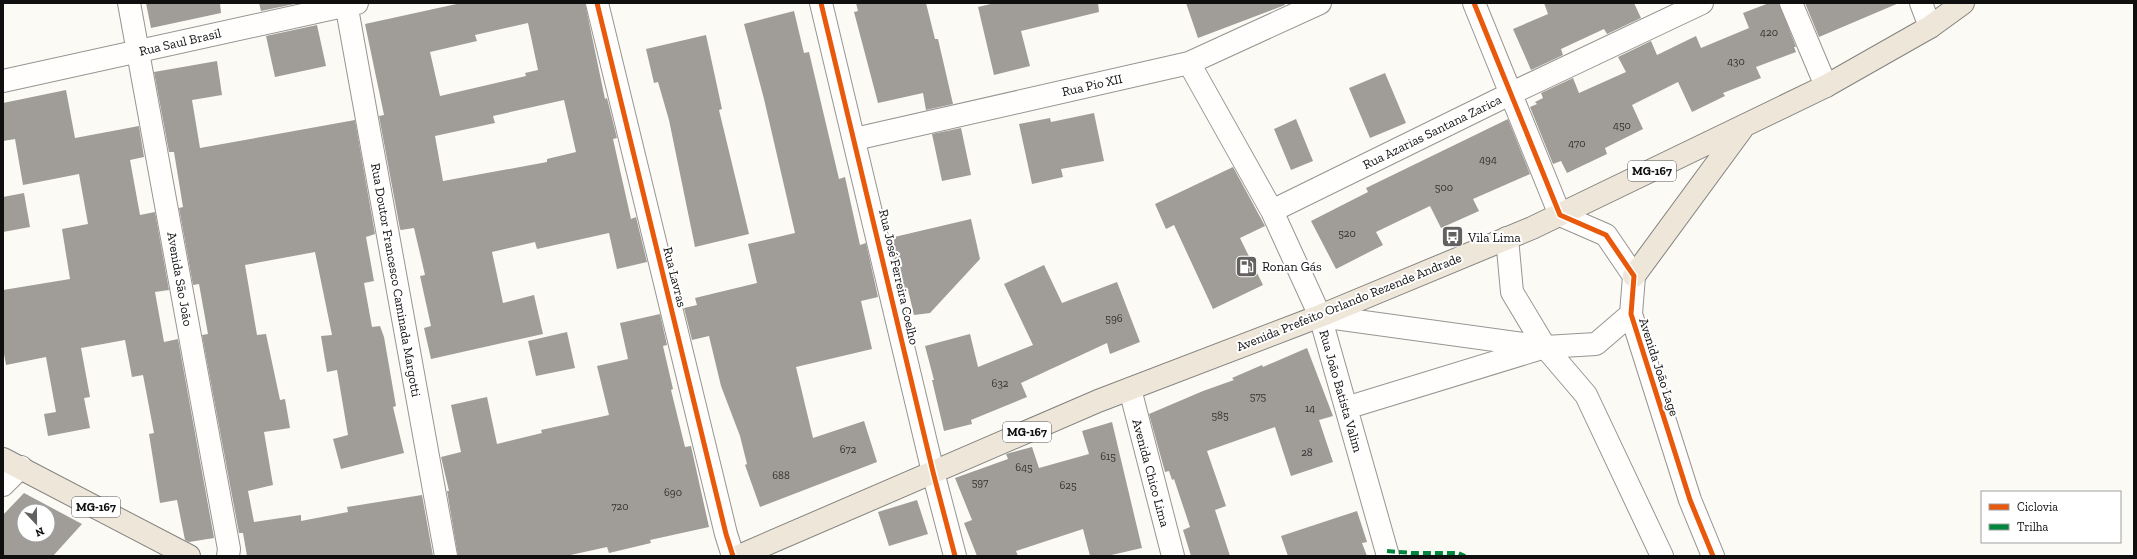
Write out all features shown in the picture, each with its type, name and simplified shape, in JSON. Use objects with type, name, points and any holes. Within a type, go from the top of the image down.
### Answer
[{"type":"main road","name":"Avenida Prefeito Orlando Rezende Andrade","points":[[739,556],[1098,401],[1320,316],[1560,215],[1826,86],[1930,27],[1963,3]]},
{"type":"main road","points":[[1634,276],[1744,126]]},
{"type":"main road","name":"MG-167","points":[[12,463],[189,556]]},
{"type":"street","name":"Avenida São João","points":[[129,3],[229,549],[228,556]]},
{"type":"street","name":"Rua Lavras","points":[[597,3],[722,518],[733,556]]},
{"type":"street","name":"Rua José Ferreira Coelho","points":[[821,3],[855,139],[933,472],[955,556]]},
{"type":"street","name":"Rua Pio XII","points":[[855,139],[1189,63],[1320,3]]},
{"type":"street","points":[[1474,3],[1512,93],[1560,215],[1606,235],[1634,276]]},
{"type":"street","name":"Rua Azarias Santana Zarica","points":[[1272,211],[1512,93],[1702,3]]},
{"type":"street","points":[[1791,3],[1826,86]]},
{"type":"street","points":[[1921,3],[1930,27]]},
{"type":"street","name":"Rua Saul Brasil","points":[[3,81],[350,4]]},
{"type":"street","name":"Rua Doutor Francesco Caminada Margotti","points":[[350,4],[446,556]]},
{"type":"street","name":"Rua João Batista Valim","points":[[1189,63],[1272,211],[1320,316],[1388,556]]},
{"type":"street","points":[[1507,238],[1512,292],[1545,347],[1586,395],[1662,556]]},
{"type":"street","name":"Avenida João Lage","points":[[1634,276],[1631,314],[1690,500],[1713,556]]},
{"type":"street","points":[[1320,316],[1545,347],[1596,344],[1631,314]]},
{"type":"street","points":[[1346,408],[1545,347]]},
{"type":"street","name":"Avenida Chico Lima","points":[[1130,389],[1173,556]]},
{"type":"street","points":[[3,486],[12,463]]},
{"type":"building","points":[[146,3],[220,3],[221,13],[151,28]]},
{"type":"building","points":[[259,3],[299,3],[261,11]]},
{"type":"building","points":[[461,3],[585,3],[605,99],[607,98],[617,138],[613,139],[631,219],[636,217],[647,262],[617,269],[609,233],[537,249],[535,242],[492,252],[503,303],[534,295],[543,334],[431,359],[424,328],[431,326],[420,276],[425,275],[414,228],[400,229],[379,116],[384,115],[365,24]],"holes":[[[528,23],[538,70],[525,73],[526,76],[440,96],[430,52],[477,41],[475,35]],[[564,100],[576,152],[547,159],[547,162],[443,181],[435,136],[495,123],[493,116]]]},
{"type":"building","points":[[856,3],[926,3],[935,39],[938,39],[953,104],[926,110],[923,93],[878,103],[854,12],[858,11]]},
{"type":"building","points":[[995,3],[1098,3],[1099,12],[1021,31],[1030,66],[994,75],[978,7]]},
{"type":"building","points":[[1186,3],[1284,3],[1285,5],[1198,38]]},
{"type":"building","points":[[1544,3],[1634,3],[1641,18],[1607,34],[1604,29],[1561,49],[1563,55],[1531,70],[1513,29],[1548,14]]},
{"type":"building","points":[[1769,3],[1779,3],[1796,47],[1794,47],[1796,52],[1756,67],[1761,78],[1723,93],[1725,96],[1692,112],[1678,82],[1632,105],[1643,129],[1605,148],[1607,154],[1567,173],[1561,161],[1553,164],[1530,107],[1537,104],[1535,102],[1543,98],[1541,93],[1573,78],[1579,93],[1626,72],[1618,57],[1651,41],[1657,55],[1696,36],[1701,48],[1749,28],[1743,13]]},
{"type":"building","points":[[1805,3],[1899,3],[1819,37]]},
{"type":"building","points":[[794,11],[804,53],[809,52],[839,179],[845,177],[860,245],[866,243],[878,297],[861,301],[872,349],[796,367],[813,438],[864,421],[877,462],[760,507],[745,465],[747,464],[740,436],[721,386],[709,336],[692,340],[684,308],[697,305],[695,298],[757,283],[748,244],[795,233],[764,99],[744,24]]},
{"type":"building","points":[[317,25],[326,66],[275,77],[266,36]]},
{"type":"building","points":[[706,35],[722,109],[719,110],[749,234],[695,247],[669,120],[658,82],[654,83],[646,49]]},
{"type":"building","points":[[217,61],[222,95],[192,100],[200,148],[355,120],[375,234],[366,237],[374,281],[364,283],[372,327],[380,326],[384,337],[396,406],[393,407],[404,453],[341,469],[333,439],[348,435],[337,370],[327,372],[321,336],[332,335],[315,252],[245,265],[257,335],[266,334],[280,400],[285,399],[290,428],[264,432],[273,485],[248,491],[254,522],[301,515],[301,521],[348,512],[347,507],[422,495],[433,556],[247,556],[243,533],[239,533],[202,335],[208,334],[199,284],[193,285],[179,208],[183,207],[174,152],[169,152],[154,72]]},
{"type":"building","points":[[1385,73],[1406,123],[1370,138],[1349,88]]},
{"type":"building","points":[[66,90],[75,138],[139,126],[144,157],[130,160],[140,215],[155,212],[169,290],[155,292],[164,342],[178,339],[214,538],[189,542],[185,540],[177,500],[160,503],[149,434],[154,433],[143,375],[132,377],[125,340],[81,348],[90,397],[84,398],[90,428],[48,436],[44,414],[56,412],[46,357],[6,365],[3,348],[3,290],[70,279],[62,229],[88,224],[79,174],[23,185],[15,139],[3,141],[3,103]]},
{"type":"building","points":[[1094,113],[1104,161],[1061,169],[1063,177],[1032,184],[1019,124],[1050,118],[1051,122]]},
{"type":"building","points":[[1296,119],[1313,161],[1291,170],[1274,129]]},
{"type":"building","points":[[1508,119],[1530,174],[1473,199],[1479,211],[1441,228],[1430,206],[1376,232],[1383,245],[1336,269],[1311,221],[1368,192],[1366,188]]},
{"type":"building","points":[[961,128],[971,175],[942,181],[932,134]]},
{"type":"building","points":[[1233,167],[1265,226],[1240,238],[1263,285],[1213,309],[1174,225],[1166,229],[1155,204]]},
{"type":"building","points":[[24,193],[30,227],[3,232],[3,197]]},
{"type":"building","points":[[971,219],[980,259],[930,313],[914,315],[908,290],[903,291],[890,238]]},
{"type":"building","points":[[1044,265],[1062,303],[1117,282],[1140,342],[1110,354],[1107,343],[1021,383],[1027,397],[971,420],[972,424],[944,431],[932,380],[934,380],[925,346],[970,334],[978,367],[1033,345],[1004,284]]},
{"type":"building","points":[[660,314],[667,345],[663,346],[673,389],[671,390],[685,447],[691,446],[709,527],[650,540],[651,543],[609,553],[607,547],[566,556],[458,556],[447,491],[449,491],[441,457],[461,452],[451,405],[487,397],[497,444],[542,433],[541,430],[609,415],[597,366],[628,359],[620,323]]},
{"type":"building","points":[[567,332],[575,368],[536,376],[528,341]]},
{"type":"building","points":[[1307,348],[1333,416],[1319,420],[1333,462],[1291,476],[1275,427],[1207,451],[1226,506],[1215,510],[1230,556],[1191,556],[1183,530],[1190,527],[1174,479],[1172,480],[1169,471],[1165,472],[1149,414],[1203,391],[1234,380],[1232,378],[1262,365],[1263,367]]},
{"type":"building","points":[[1112,422],[1142,548],[1107,556],[1090,556],[1083,529],[1016,551],[1018,556],[977,556],[964,523],[972,520],[955,478],[1008,459],[1006,454],[1032,447],[1039,468],[1089,454],[1082,431]]},
{"type":"building","points":[[24,493],[43,503],[16,503],[16,543],[56,543],[56,510],[82,524],[53,556],[3,556],[3,515]]},
{"type":"building","points":[[917,500],[928,534],[889,546],[878,512]]},
{"type":"building","points":[[1357,511],[1367,542],[1362,543],[1367,556],[1288,556],[1281,536]]},
{"type":"marked path","points":[[1387,551],[1412,553],[1458,553],[1465,556]]},
{"type":"cycle path","points":[[597,3],[726,534],[733,556]]},
{"type":"cycle path","points":[[821,3],[933,472],[955,556]]},
{"type":"cycle path","points":[[1474,3],[1560,215],[1606,235],[1634,276],[1631,314],[1690,500],[1713,556]]},
{"type":"place","name":"Vila Lima","points":[[1453,237]]},
{"type":"place","name":"Ronan Gás","points":[[1246,266]]}]
